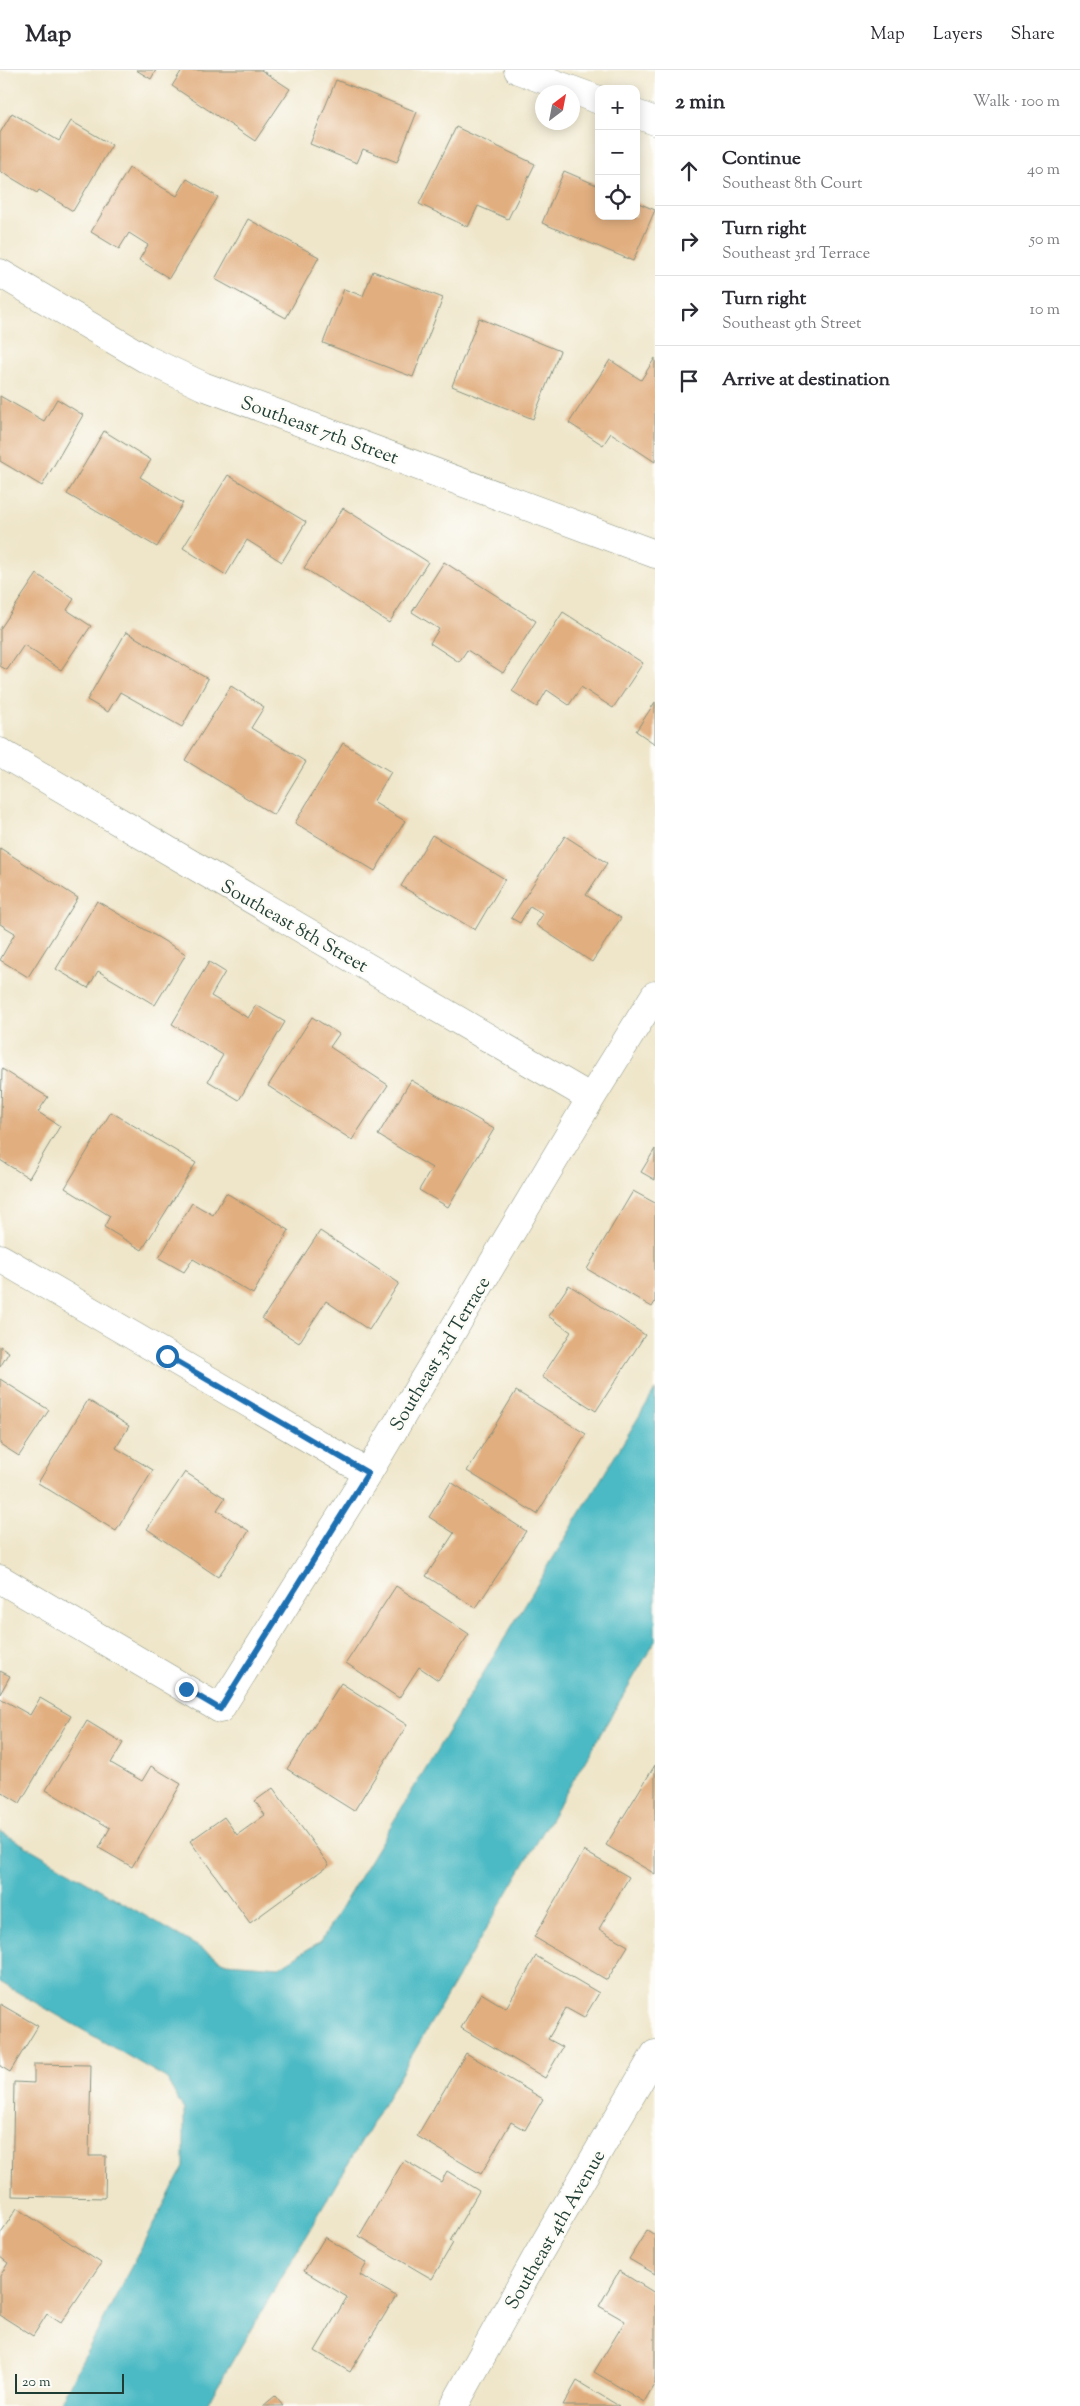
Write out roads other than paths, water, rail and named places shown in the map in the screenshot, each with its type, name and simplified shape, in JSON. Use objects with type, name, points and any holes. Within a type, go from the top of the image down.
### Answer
[{"type":"street","points":[[518,70],[595,99]]},
{"type":"street","points":[[640,115],[655,121]]},
{"type":"street","name":"Southeast 7th Street","points":[[0,273],[146,359],[203,386],[655,554]]},
{"type":"street","name":"Southeast 8th Street","points":[[0,752],[591,1098]]},
{"type":"street","name":"Southeast 3rd Terrace","points":[[0,1579],[220,1709],[368,1473],[591,1098],[655,995]]},
{"type":"street","points":[[0,1258],[368,1473]]},
{"type":"street","name":"Southeast 4th Avenue","points":[[454,2406],[536,2258],[655,2054]]},
{"type":"water","points":[[655,1390],[655,1641],[206,2406],[54,2406],[60,2403],[184,2166],[184,2110],[166,2078],[0,1982],[0,1831],[226,1963],[279,1967],[321,1941]]}]
